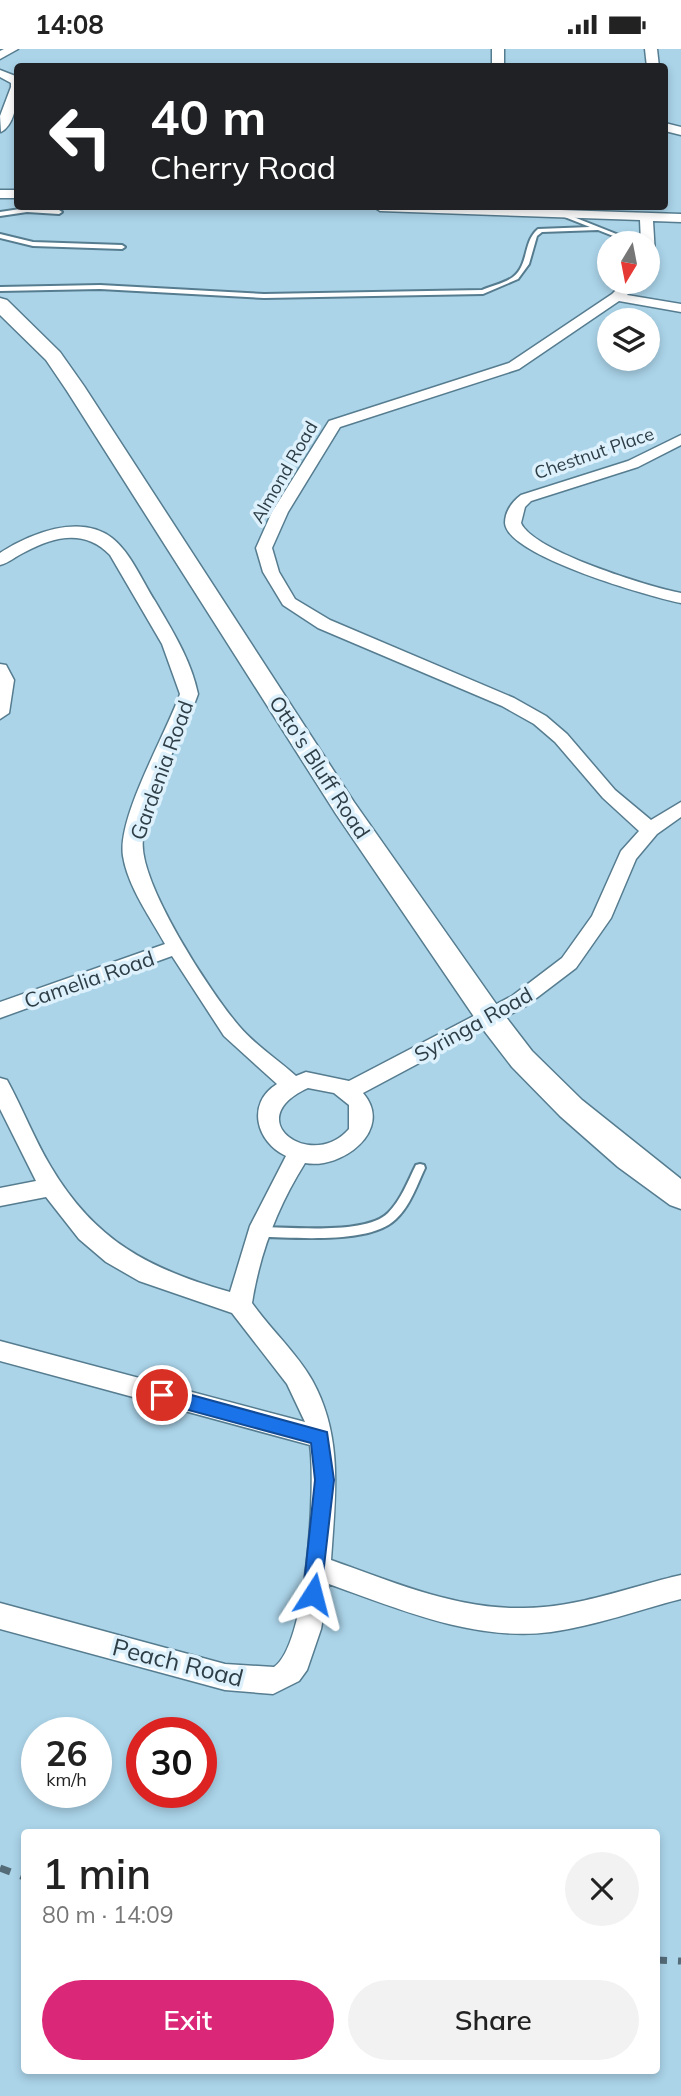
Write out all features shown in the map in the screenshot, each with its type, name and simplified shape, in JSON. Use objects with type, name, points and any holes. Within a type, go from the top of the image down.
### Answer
[{"type":"main road","name":"Otto's Bluff Road","points":[[0,304],[53,356],[77,390],[345,808],[489,1016],[522,1059],[571,1108],[629,1158],[681,1196]]},
{"type":"street","points":[[0,55],[12,49]]},
{"type":"street","points":[[1,128],[14,97]]},
{"type":"street","points":[[510,210],[681,218]]},
{"type":"street","points":[[646,217],[647,231]]},
{"type":"street","name":"Almond Road","points":[[620,294],[514,366],[334,424],[280,512],[264,548],[271,572],[289,602],[324,624],[498,698],[540,720],[561,739],[609,794],[650,829]]},
{"type":"street","points":[[617,297],[681,308]]},
{"type":"street","name":"Chestnut Place","points":[[681,439],[633,464],[526,498],[518,505],[513,523],[519,534],[548,551],[647,591],[681,598]]},
{"type":"street","name":"Gardenia Road","points":[[0,561],[20,546],[52,535],[81,534],[103,538],[117,553],[181,661],[189,681],[189,694],[137,827],[132,857],[177,947],[232,1032],[291,1084]]},
{"type":"street","points":[[0,669],[5,680],[0,713]]},
{"type":"street","name":"Syringa Road","points":[[349,1091],[519,1001],[569,963],[601,918],[628,856],[650,829],[681,808]]},
{"type":"street","name":"Camelia Road","points":[[0,1010],[177,947]]},
{"type":"street","points":[[318,1080],[349,1091],[358,1101],[362,1113],[361,1125],[355,1137],[331,1153],[299,1154],[280,1144],[267,1127],[266,1115],[270,1103],[291,1084],[318,1080]]},
{"type":"street","points":[[0,1086],[50,1187],[70,1217],[101,1248],[133,1269],[187,1291],[240,1305],[304,1388],[320,1437],[325,1480],[318,1568],[408,1598],[475,1615],[516,1620],[550,1619],[681,1587]]},
{"type":"street","points":[[240,1305],[243,1283],[259,1232],[284,1178],[299,1154]]},
{"type":"street","points":[[0,1197],[50,1187]]},
{"type":"street","points":[[0,1351],[320,1437]]},
{"type":"street","name":"Peach Road","points":[[0,1616],[225,1677],[260,1682],[278,1680],[296,1666],[318,1568]]},
{"type":"lane","points":[[0,214],[18,210]]},
{"type":"lane","points":[[43,210],[59,212]]},
{"type":"lane","points":[[559,213],[602,231]]},
{"type":"lane","points":[[0,289],[100,287],[264,296],[482,292],[516,278],[526,264],[534,235],[540,230],[596,229]]},
{"type":"lane","points":[[0,236],[33,244],[122,247]]},
{"type":"lane","points":[[259,1232],[355,1231],[374,1226],[390,1219],[420,1168]]},
{"type":"railway","points":[[0,1868],[21,1876]]},
{"type":"railway","points":[[660,1960],[681,1961]]},
{"type":"route","points":[[162,1395],[320,1437],[325,1480],[318,1568],[313,1594]]}]
